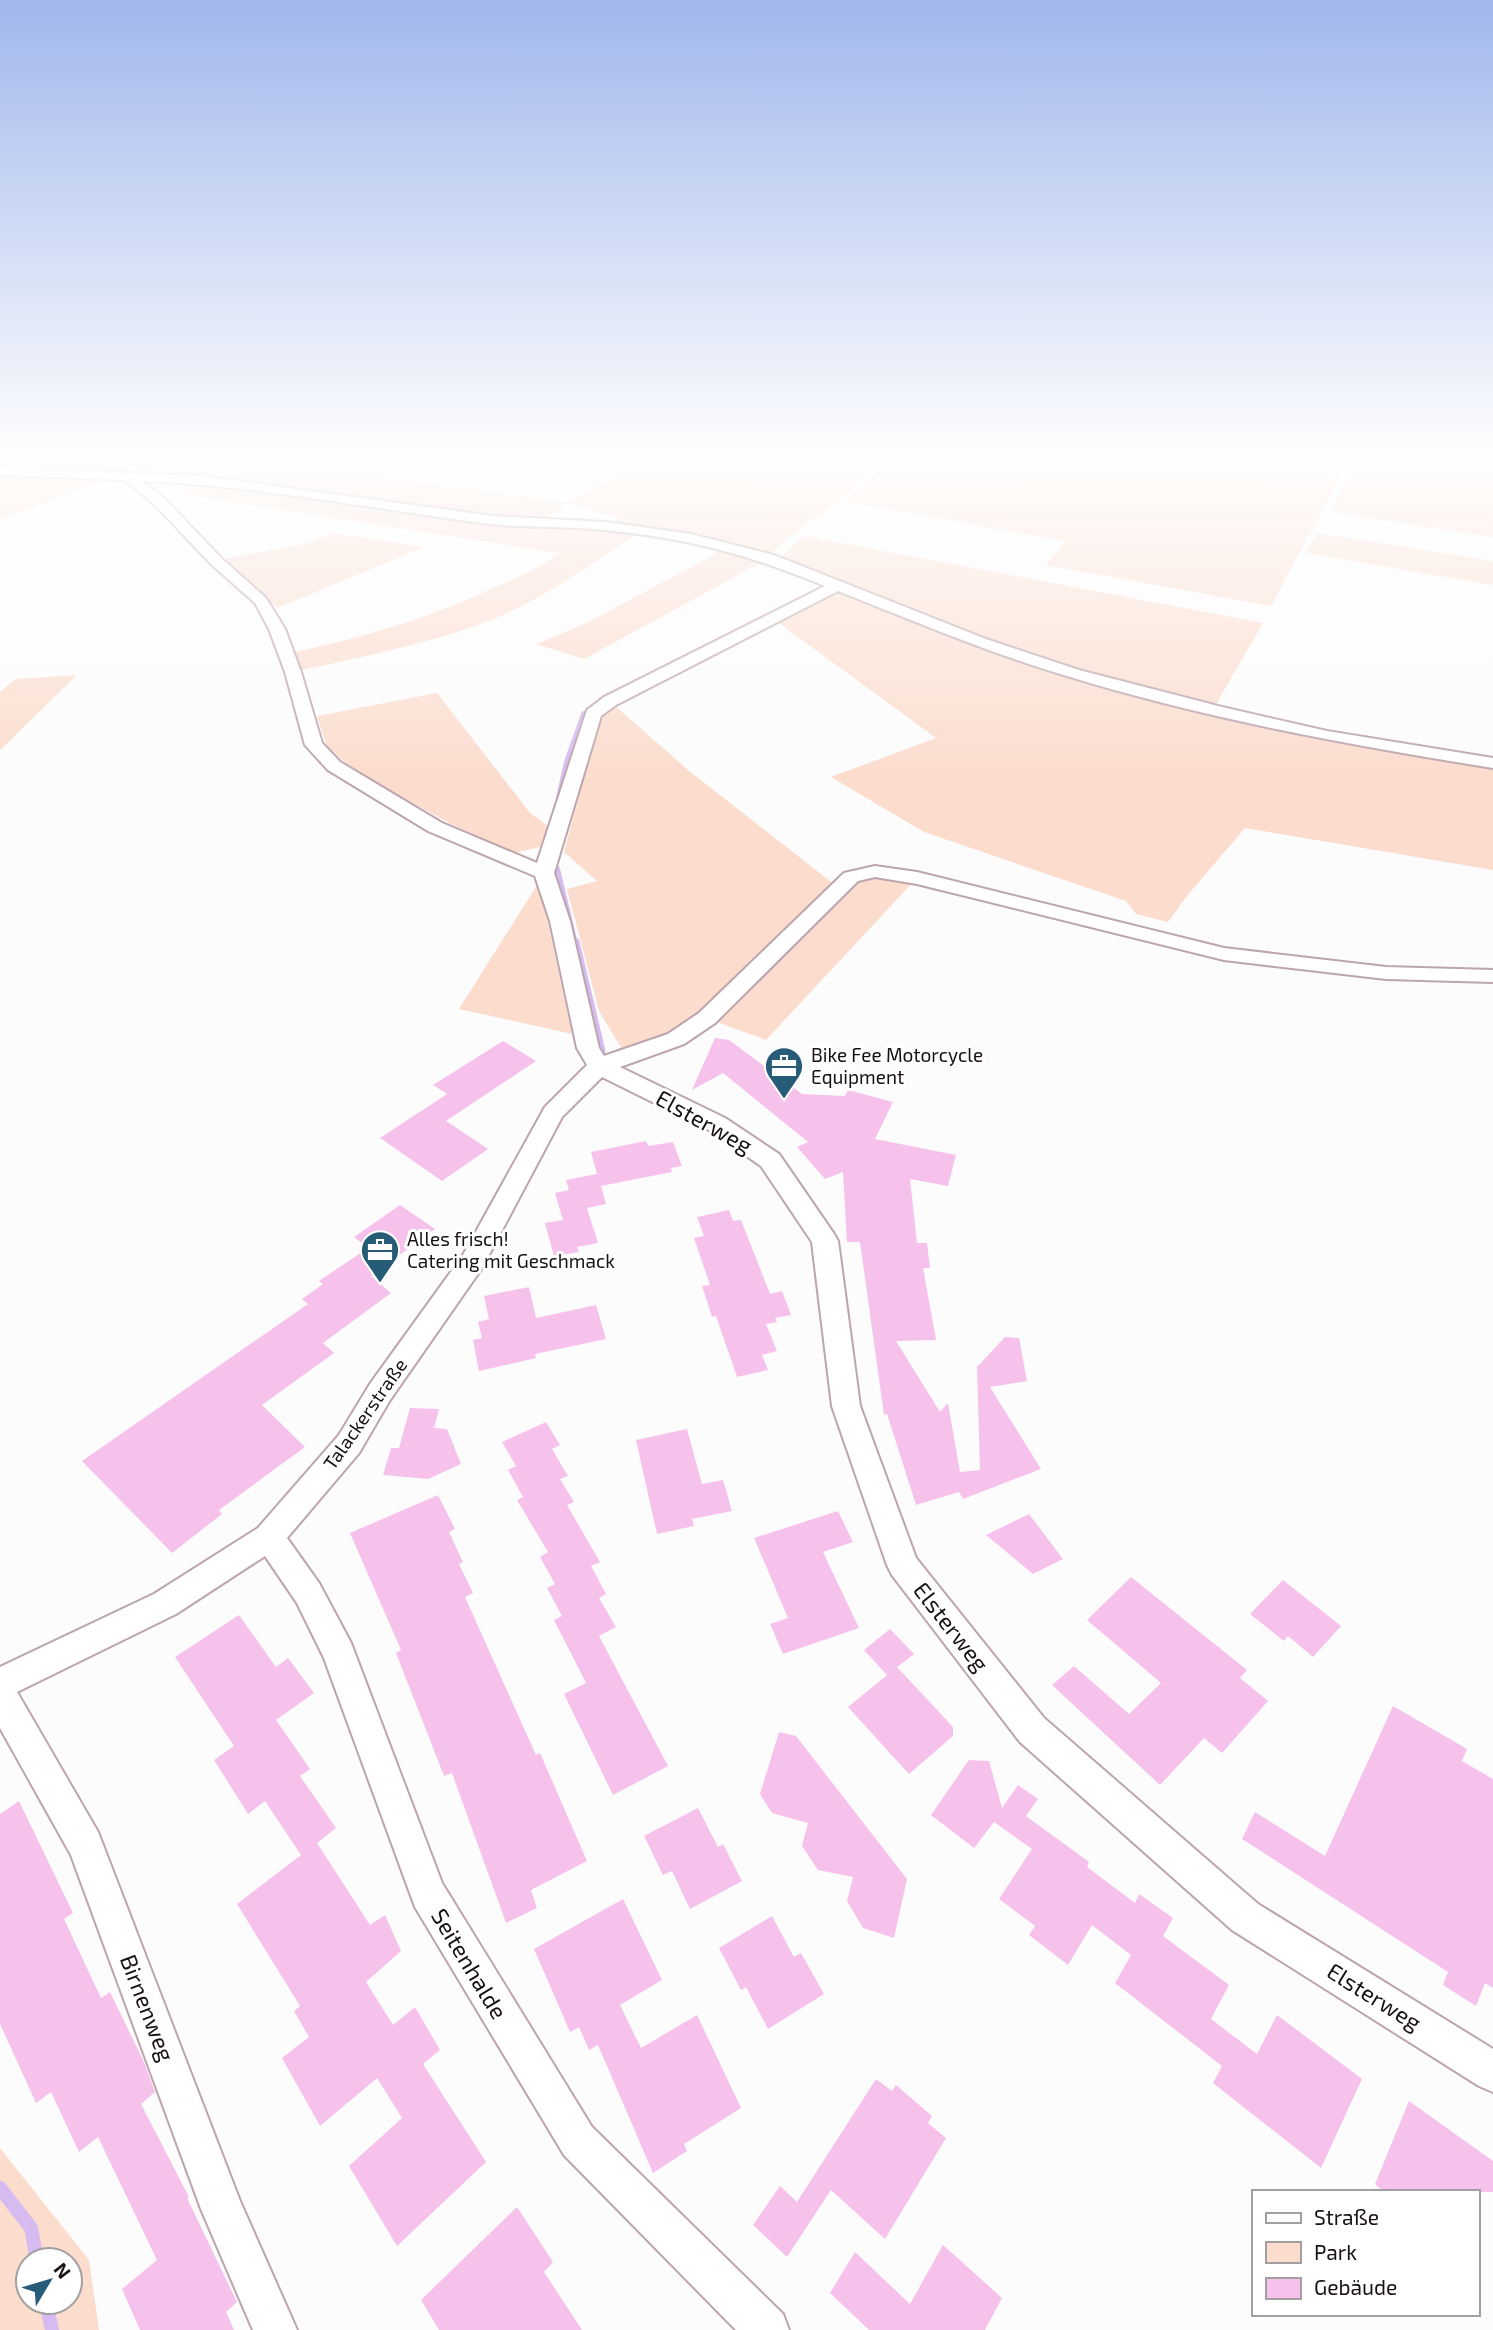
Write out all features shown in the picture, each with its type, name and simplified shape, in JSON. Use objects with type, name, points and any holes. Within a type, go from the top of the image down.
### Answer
[{"type":"street","points":[[221,566],[261,601],[277,629],[293,672],[314,745],[334,766],[435,827],[544,873]]},
{"type":"street","points":[[788,566],[980,642],[1086,677],[1220,712],[1327,736],[1493,763]]},
{"type":"street","points":[[836,586],[610,701],[593,714],[544,873],[560,921],[588,1048],[599,1066],[676,1039],[707,1018],[851,877],[878,870],[1224,954],[1386,973],[1493,976]]},
{"type":"street","name":"Talackerstraße","points":[[0,1683],[76,1649],[164,1604],[269,1537],[349,1444],[380,1392],[473,1261],[553,1113],[599,1066]]},
{"type":"street","name":"Elsterweg","points":[[599,1066],[718,1124],[770,1160],[825,1241],[846,1406],[903,1565],[1032,1730],[1245,1916],[1493,2072]]},
{"type":"street","name":"Seitenhalde","points":[[269,1537],[308,1593],[339,1654],[428,1894],[578,2141],[767,2330]]},
{"type":"street","name":"Birnenweg","points":[[0,1695],[85,1845],[222,2209],[275,2330]]},
{"type":"green space","points":[[230,566],[379,566],[277,608]]},
{"type":"green space","points":[[541,566],[588,566],[501,616],[414,644],[302,670],[294,652],[417,619]]},
{"type":"green space","points":[[693,566],[755,566],[584,659],[536,644],[587,623]]},
{"type":"green space","points":[[795,566],[962,566],[1263,623],[1216,704],[1119,682],[975,635]]},
{"type":"green space","points":[[1050,566],[1293,566],[1271,606]]},
{"type":"green space","points":[[1380,566],[1493,566],[1493,585]]},
{"type":"green space","points":[[842,593],[1055,671],[1248,723],[1493,768],[1493,870],[1245,828],[1168,922],[1136,914],[1126,901],[924,832],[831,777],[936,738],[776,621]]},
{"type":"green space","points":[[77,675],[0,750],[0,692],[15,679]]},
{"type":"green space","points":[[437,693],[530,813],[549,827],[540,847],[514,853],[451,824],[356,772],[327,746],[317,716]]},
{"type":"green space","points":[[614,705],[688,770],[835,885],[704,1014],[666,1036],[622,1049],[599,1011],[567,889],[597,881],[564,852],[600,718]]},
{"type":"green space","points":[[876,874],[914,881],[766,1040],[714,1021],[861,880]]},
{"type":"green space","points":[[539,882],[572,1034],[459,1009]]},
{"type":"green space","points":[[0,2148],[78,2246],[14,2246],[14,2316],[84,2316],[84,2254],[89,2260],[99,2330],[0,2330]]},
{"type":"building","points":[[715,1038],[729,1040],[802,1094],[845,1096],[848,1090],[893,1102],[875,1139],[956,1155],[948,1186],[910,1179],[917,1243],[927,1243],[930,1268],[923,1268],[936,1340],[896,1341],[940,1412],[948,1403],[960,1472],[980,1470],[977,1367],[1005,1337],[1019,1338],[1027,1381],[990,1387],[1041,1469],[963,1499],[959,1492],[916,1505],[887,1414],[884,1415],[860,1242],[847,1242],[843,1172],[825,1179],[797,1147],[808,1142],[723,1073],[692,1090]]},
{"type":"building","points":[[503,1041],[536,1061],[446,1121],[488,1149],[442,1181],[380,1138],[447,1094],[433,1085]]},
{"type":"building","points":[[646,1141],[648,1146],[673,1142],[682,1166],[671,1168],[672,1172],[601,1186],[599,1179],[606,1204],[587,1208],[598,1243],[577,1247],[579,1252],[554,1256],[545,1223],[563,1220],[555,1193],[569,1190],[566,1180],[597,1174],[591,1152]]},
{"type":"building","points":[[400,1205],[435,1229],[371,1276],[391,1293],[323,1343],[334,1353],[262,1405],[305,1447],[219,1510],[222,1514],[172,1553],[82,1461],[308,1304],[302,1299],[323,1284],[319,1281],[368,1248],[354,1237]]},
{"type":"building","points":[[729,1210],[733,1221],[741,1220],[770,1294],[782,1291],[791,1315],[775,1318],[777,1322],[766,1324],[777,1351],[762,1355],[768,1370],[737,1377],[716,1316],[712,1317],[702,1286],[710,1285],[694,1238],[704,1236],[697,1217]]},
{"type":"building","points":[[529,1287],[536,1318],[596,1305],[606,1339],[535,1354],[536,1358],[479,1371],[473,1340],[482,1338],[478,1322],[489,1319],[484,1296]]},
{"type":"building","points":[[410,1408],[439,1409],[434,1428],[447,1429],[461,1464],[428,1479],[383,1475],[391,1448],[399,1448]]},
{"type":"building","points":[[546,1422],[560,1445],[552,1449],[568,1476],[560,1479],[574,1502],[567,1505],[600,1562],[591,1566],[606,1594],[599,1598],[616,1627],[599,1636],[668,1766],[613,1795],[564,1694],[586,1683],[554,1620],[562,1616],[547,1588],[555,1584],[540,1557],[548,1552],[517,1500],[523,1497],[508,1470],[516,1466],[502,1442]]},
{"type":"building","points":[[687,1429],[702,1484],[723,1480],[732,1511],[692,1519],[694,1526],[657,1534],[636,1440]]},
{"type":"building","points":[[438,1495],[455,1529],[449,1532],[463,1562],[459,1564],[473,1593],[465,1597],[536,1755],[540,1753],[587,1861],[531,1890],[537,1908],[506,1923],[452,1773],[444,1776],[396,1653],[401,1650],[350,1533]]},
{"type":"building","points":[[838,1511],[853,1542],[823,1552],[859,1628],[783,1654],[770,1624],[788,1618],[754,1538]]},
{"type":"building","points":[[1029,1514],[1063,1559],[1033,1574],[986,1535]]},
{"type":"building","points":[[1131,1577],[1247,1670],[1240,1678],[1268,1701],[1222,1753],[1204,1738],[1160,1785],[1052,1685],[1074,1666],[1129,1714],[1161,1683],[1087,1620]]},
{"type":"building","points":[[1283,1580],[1341,1626],[1313,1657],[1288,1636],[1284,1641],[1250,1614]]},
{"type":"building","points":[[239,1615],[276,1667],[288,1658],[314,1693],[276,1720],[310,1769],[300,1776],[336,1828],[317,1843],[370,1925],[385,1915],[401,1951],[366,1982],[393,2025],[415,2007],[440,2050],[423,2064],[486,2162],[397,2246],[349,2166],[402,2118],[377,2078],[320,2126],[282,2058],[309,2037],[294,2011],[300,2006],[237,1904],[301,1855],[265,1801],[248,1814],[214,1760],[234,1746],[175,1657]]},
{"type":"building","points":[[890,1629],[914,1654],[887,1675],[864,1650]]},
{"type":"building","points":[[897,1667],[953,1727],[953,1736],[909,1774],[848,1707]]},
{"type":"building","points":[[1393,1706],[1467,1749],[1462,1761],[1493,1779],[1493,1988],[1485,1983],[1476,2006],[1443,1985],[1448,1972],[1242,1839],[1255,1812],[1325,1856]]},
{"type":"building","points":[[779,1732],[796,1736],[907,1879],[894,1938],[863,1928],[847,1901],[853,1877],[818,1870],[802,1846],[808,1823],[772,1813],[760,1794]]},
{"type":"building","points":[[969,1760],[989,1761],[1002,1808],[1018,1785],[1038,1799],[1026,1816],[1089,1862],[1087,1867],[1135,1903],[1139,1894],[1173,1918],[1163,1936],[1229,1985],[1211,2019],[1257,2054],[1277,2015],[1362,2079],[1321,2168],[1213,2083],[1222,2066],[1115,1983],[1131,1955],[1092,1925],[1068,1965],[1029,1935],[1035,1926],[999,1899],[1032,1849],[994,1822],[974,1848],[931,1815]]},
{"type":"building","points":[[19,1801],[73,1913],[64,1919],[101,1998],[110,1992],[144,2062],[155,2092],[141,2104],[189,2197],[187,2198],[237,2302],[226,2312],[234,2330],[140,2330],[122,2289],[157,2260],[98,2137],[79,2152],[51,2092],[36,2103],[0,2024],[0,1814]]},
{"type":"building","points":[[698,1808],[718,1847],[723,1844],[742,1881],[690,1909],[672,1871],[663,1875],[644,1836]]},
{"type":"building","points":[[623,1899],[662,1980],[620,2005],[641,2048],[697,2015],[741,2108],[684,2144],[687,2151],[653,2173],[598,2045],[589,2050],[579,2027],[570,2032],[534,1949]]},
{"type":"building","points":[[772,1916],[794,1957],[801,1953],[824,1994],[768,2029],[746,1987],[741,1990],[719,1948]]},
{"type":"building","points":[[876,2079],[892,2091],[896,2085],[932,2116],[928,2123],[946,2138],[885,2239],[831,2190],[787,2257],[753,2225],[780,2186],[797,2202]]},
{"type":"building","points":[[1409,2101],[1493,2161],[1493,2192],[1382,2190],[1375,2184]]},
{"type":"building","points":[[517,2207],[553,2262],[544,2272],[582,2330],[439,2330],[421,2300]]},
{"type":"building","points":[[943,2245],[1002,2298],[985,2330],[869,2330],[830,2293],[855,2252],[910,2304]]},
{"type":"waterway","points":[[558,803],[567,762],[584,714]]},
{"type":"waterway","points":[[557,869],[575,944]]},
{"type":"waterway","points":[[575,942],[601,1051]]},
{"type":"waterway","points":[[0,2188],[31,2228],[34,2246]]},
{"type":"waterway","points":[[49,2316],[52,2330]]},
{"type":"place","name":"Bike Fee Motorcycle Equipment","points":[[784,1100]]},
{"type":"place","name":"Alles frisch! Catering mit Geschmack","points":[[380,1284]]}]
